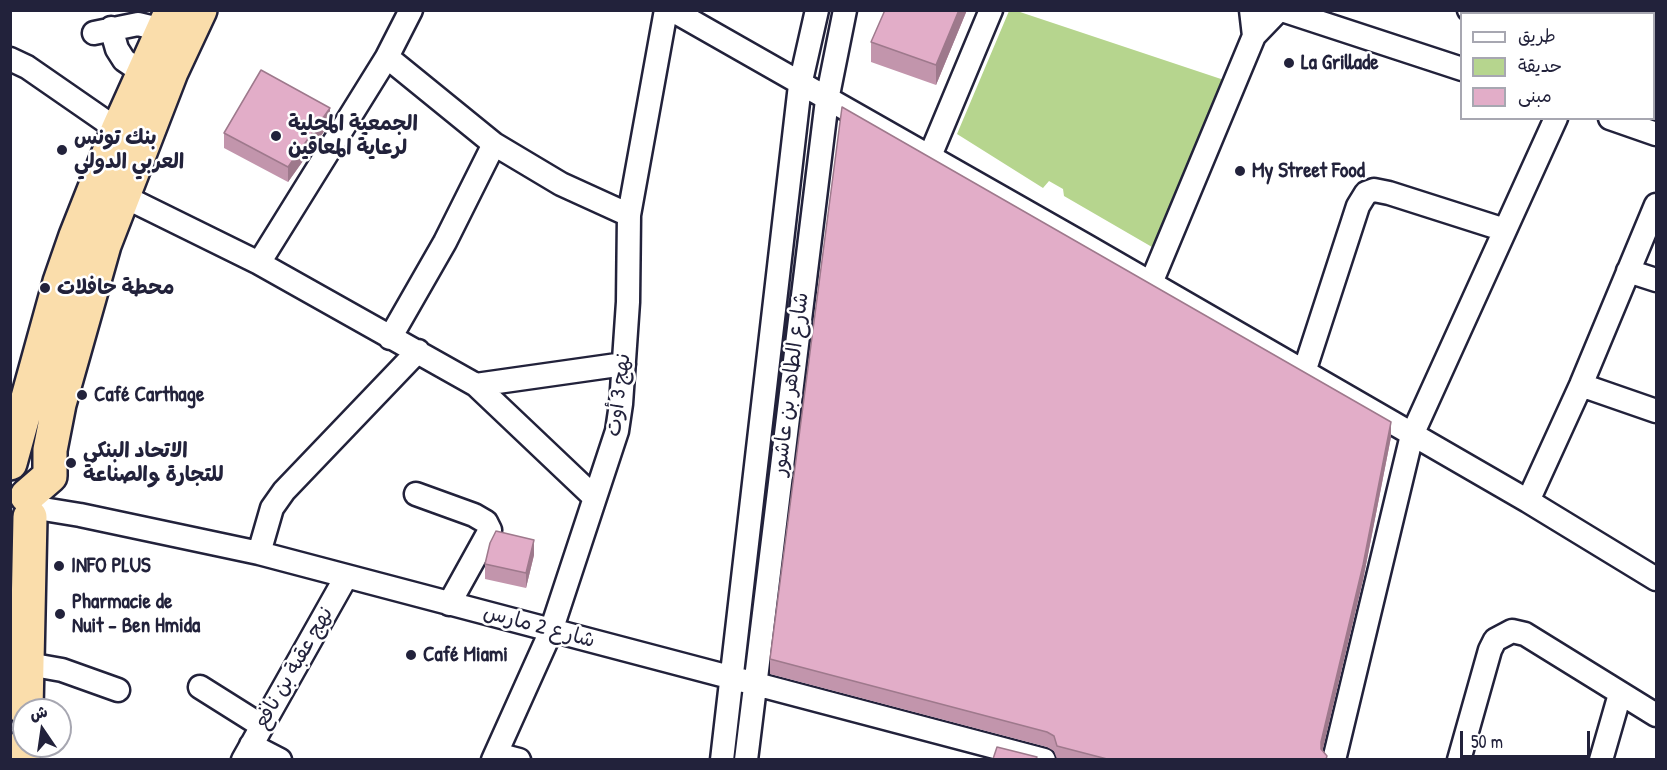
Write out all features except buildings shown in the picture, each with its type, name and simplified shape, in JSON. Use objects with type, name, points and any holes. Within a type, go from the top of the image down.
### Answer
[{"type":"highway","points":[[27,698],[28,664],[22,508],[50,476],[50,450],[59,404],[91,286],[121,195],[171,72],[200,10]]},
{"type":"highway","points":[[10,463],[60,282],[118,130],[168,20]]},
{"type":"street","points":[[259,263],[387,57],[411,10]]},
{"type":"street","name":"نهج 3 أوت","points":[[494,757],[551,630],[617,431],[624,364],[629,215],[666,10]]},
{"type":"street","points":[[672,10],[1528,501],[1656,579]]},
{"type":"street","name":"شارع الطاهر بن عاشور","points":[[722,759],[800,85],[817,10]]},
{"type":"street","name":"شارع الطاهر بن عاشور","points":[[746,759],[826,100],[845,10]]},
{"type":"street","points":[[930,156],[991,10]]},
{"type":"street","points":[[1251,10],[1254,36]]},
{"type":"street","points":[[1151,283],[1254,36],[1280,10],[1460,69]]},
{"type":"street","points":[[143,73],[124,60],[102,31],[168,20]]},
{"type":"street","points":[[387,57],[494,144],[561,184],[629,215]]},
{"type":"street","points":[[10,59],[27,67],[118,130]]},
{"type":"street","points":[[1334,759],[1412,435],[1555,120]]},
{"type":"street","points":[[1616,120],[1656,134]]},
{"type":"street","points":[[390,338],[445,242],[494,144]]},
{"type":"street","points":[[1304,372],[1358,206],[1366,194],[1374,190],[1389,193],[1505,230]]},
{"type":"street","points":[[121,195],[259,263],[476,385],[594,496]]},
{"type":"street","points":[[1528,501],[1581,385],[1656,205]]},
{"type":"street","points":[[1628,271],[1656,280]]},
{"type":"street","points":[[259,553],[268,518],[284,491],[418,351]]},
{"type":"street","points":[[476,385],[624,364]]},
{"type":"street","points":[[1581,385],[1656,411]]},
{"type":"street","points":[[416,494],[474,515],[486,522],[489,530],[449,604]]},
{"type":"street","name":"شارع 2 مارس","points":[[22,508],[80,515],[259,553],[731,677],[754,685],[1044,759]]},
{"type":"street","name":"نهج عقبة بن نافع","points":[[252,743],[346,577]]},
{"type":"street","points":[[1459,759],[1490,650],[1495,639],[1512,631],[1525,634],[1656,715]]},
{"type":"street","points":[[28,664],[62,670],[118,690]]},
{"type":"street","points":[[200,687],[252,743],[280,759]]},
{"type":"street","points":[[1601,759],[1620,694]]},
{"type":"street","points":[[494,757],[519,759]]},
{"type":"green space","points":[[1009,11],[1017,11],[1224,80],[1152,247],[1064,196],[1063,189],[1049,181],[1043,188],[957,134]]},
{"type":"place","name":"La Grillade","points":[[1289,63]]},
{"type":"place","name":"الجمعية المحلية لرعاية المعاقين","points":[[276,136]]},
{"type":"place","name":"بنك تونس العربي الدولي","points":[[62,150]]},
{"type":"place","name":"My Street Food","points":[[1240,171]]},
{"type":"place","name":"محطة حافلات","points":[[45,288]]},
{"type":"place","name":"Café Carthage","points":[[82,395]]},
{"type":"place","name":"الاتحاد البنكي للتجارة والصناعة","points":[[71,463]]},
{"type":"place","name":"INFO PLUS","points":[[59,566]]},
{"type":"place","name":"Pharmacie de Nuit - Ben Hmida","points":[[60,614]]},
{"type":"place","name":"Café Miami","points":[[411,655]]}]
